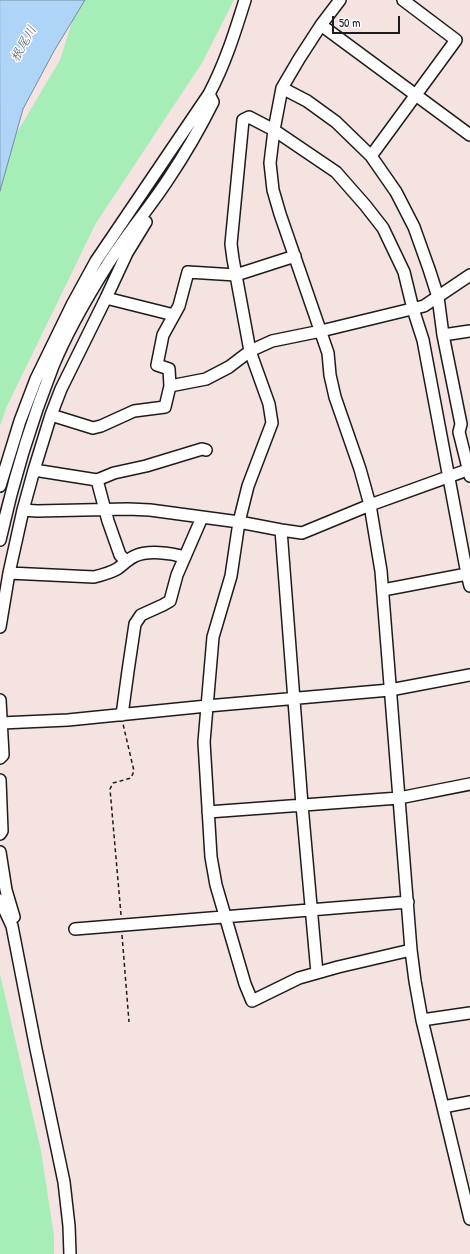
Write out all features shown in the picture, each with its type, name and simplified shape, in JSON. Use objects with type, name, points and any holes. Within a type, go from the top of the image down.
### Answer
[{"type":"street","points":[[0,486],[20,421],[36,379],[72,305],[96,262],[210,94],[229,50],[245,0]]},
{"type":"street","points":[[340,0],[321,25],[282,88],[274,130],[270,163],[273,190],[280,214],[328,353],[330,375],[335,397],[360,469],[370,505],[383,590],[415,981],[422,1020],[470,1218]]},
{"type":"street","points":[[370,156],[456,40],[403,0]]},
{"type":"street","points":[[321,25],[470,135]]},
{"type":"street","points":[[23,510],[150,510],[201,516],[302,533],[370,505],[449,477],[469,472],[459,432],[461,424],[443,335],[438,297],[414,227],[396,192],[370,156],[336,122],[307,101],[282,88]]},
{"type":"street","points":[[0,540],[7,506],[32,426],[54,366],[76,320],[106,266],[169,178],[200,128],[213,102],[210,94]]},
{"type":"street","points":[[412,950],[299,978],[252,1001],[245,984],[216,886],[211,857],[204,742],[213,637],[231,576],[239,522],[248,486],[272,423],[269,404],[250,351],[233,259],[232,244],[243,120],[249,117],[274,130],[336,172],[383,228],[404,272],[422,340],[470,586]]},
{"type":"street","points":[[0,627],[9,573],[23,510],[51,415],[61,389],[127,253],[146,222],[146,210]]},
{"type":"street","points":[[51,415],[93,428],[101,426],[134,411],[164,407],[170,386],[169,369],[157,365],[163,335],[179,306],[188,272],[236,275],[295,256]]},
{"type":"street","points":[[170,386],[206,379],[229,367],[250,351],[272,341],[321,331],[424,306],[470,275]]},
{"type":"street","points":[[106,298],[174,315]]},
{"type":"street","points":[[443,335],[470,331]]},
{"type":"street","points":[[34,470],[97,480],[114,473],[146,466],[202,449],[206,450]]},
{"type":"street","points":[[97,480],[120,555],[126,561]]},
{"type":"street","points":[[122,715],[135,624],[141,615],[170,601],[177,575],[200,522],[201,516]]},
{"type":"street","points":[[281,530],[302,805],[317,973]]},
{"type":"street","points":[[9,573],[94,577],[118,568],[135,555],[147,553],[170,553],[184,557]]},
{"type":"street","points":[[383,590],[467,574]]},
{"type":"street","points":[[2,723],[68,720],[390,690],[470,675]]},
{"type":"street","points":[[0,700],[3,755],[0,758]]},
{"type":"street","points":[[0,780],[2,831],[0,834]]},
{"type":"street","points":[[208,812],[400,798],[470,784]]},
{"type":"street","points":[[0,852],[6,890],[14,920],[12,926]]},
{"type":"street","points":[[0,900],[12,926],[64,1182],[69,1226],[70,1254]]},
{"type":"street","points":[[75,929],[408,902]]},
{"type":"street","points":[[422,1020],[470,1013]]},
{"type":"street","points":[[443,1106],[470,1102]]},
{"type":"path","points":[[122,715],[123,726],[134,771],[131,778],[113,783],[110,789],[129,1022]]},
{"type":"green space","points":[[79,0],[234,0],[202,63],[96,223],[7,406],[0,426],[0,161],[60,60]]},
{"type":"green space","points":[[0,974],[41,1151],[54,1236],[54,1254],[0,1254]]},
{"type":"water","name":"根尾川","points":[[0,0],[85,0],[54,51],[23,109],[0,191]]}]
